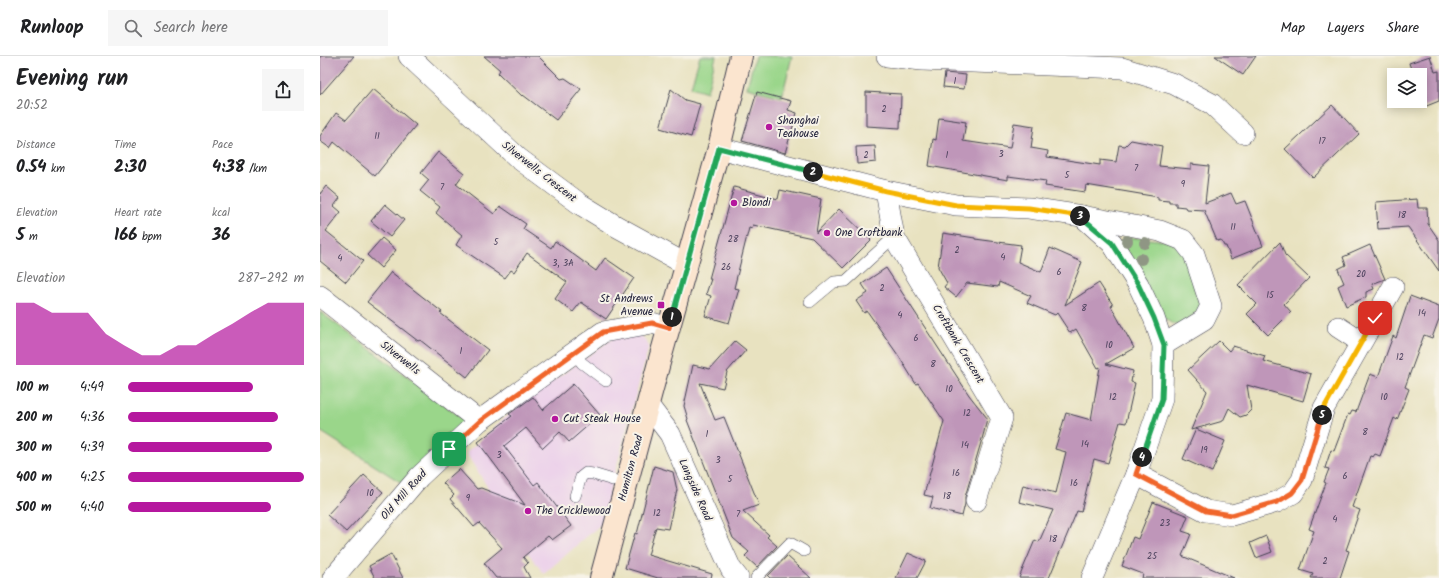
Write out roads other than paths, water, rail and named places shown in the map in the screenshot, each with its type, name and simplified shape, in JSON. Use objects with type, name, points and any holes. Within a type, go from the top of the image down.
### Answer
[{"type":"main road","name":"Hamilton Road","points":[[601,578],[719,148],[741,56]]},
{"type":"street","name":"Silverwells Crescent","points":[[409,56],[518,158],[580,204],[616,226],[687,265]]},
{"type":"street","points":[[887,56],[922,60],[1122,68],[1174,84],[1212,104],[1243,133]]},
{"type":"street","points":[[719,148],[886,191],[956,205],[1029,208],[1082,216],[1160,231],[1184,240],[1194,254],[1211,306],[1204,320],[1164,345]]},
{"type":"street","name":"Croftbank Crescent","points":[[886,191],[894,237],[1002,418],[976,500]]},
{"type":"street","points":[[1082,216],[1112,243],[1138,284],[1154,318],[1164,345],[1162,399],[1136,474],[1092,578]]},
{"type":"street","points":[[1136,474],[1206,511],[1232,515],[1277,502],[1292,493],[1302,480],[1324,408],[1393,286]]},
{"type":"street","name":"Silverwells","points":[[320,296],[480,421]]},
{"type":"street","name":"Old Mill Road","points":[[333,578],[419,477],[480,421],[603,332],[652,323],[669,328]]},
{"type":"street","points":[[1338,327],[1361,342]]},
{"type":"street","name":"Langside Road","points":[[648,405],[670,434],[731,569],[738,578]]},
{"type":"lane","points":[[810,302],[834,282],[846,281],[894,237]]},
{"type":"lane","points":[[574,353],[582,363],[606,381]]},
{"type":"lane","points":[[575,496],[581,478],[586,473],[626,484]]},
{"type":"lane","points":[[756,578],[790,543],[804,551]]},
{"type":"place","name":"Shanghai Teahouse","points":[[769,127]]},
{"type":"place","name":"Blondi","points":[[734,203]]},
{"type":"place","name":"One Croftbank","points":[[827,233]]},
{"type":"place","name":"St Andrews Avenue","points":[[661,305]]},
{"type":"place","name":"Cut Steak House","points":[[555,419]]},
{"type":"place","name":"The Cricklewood","points":[[528,511]]}]
